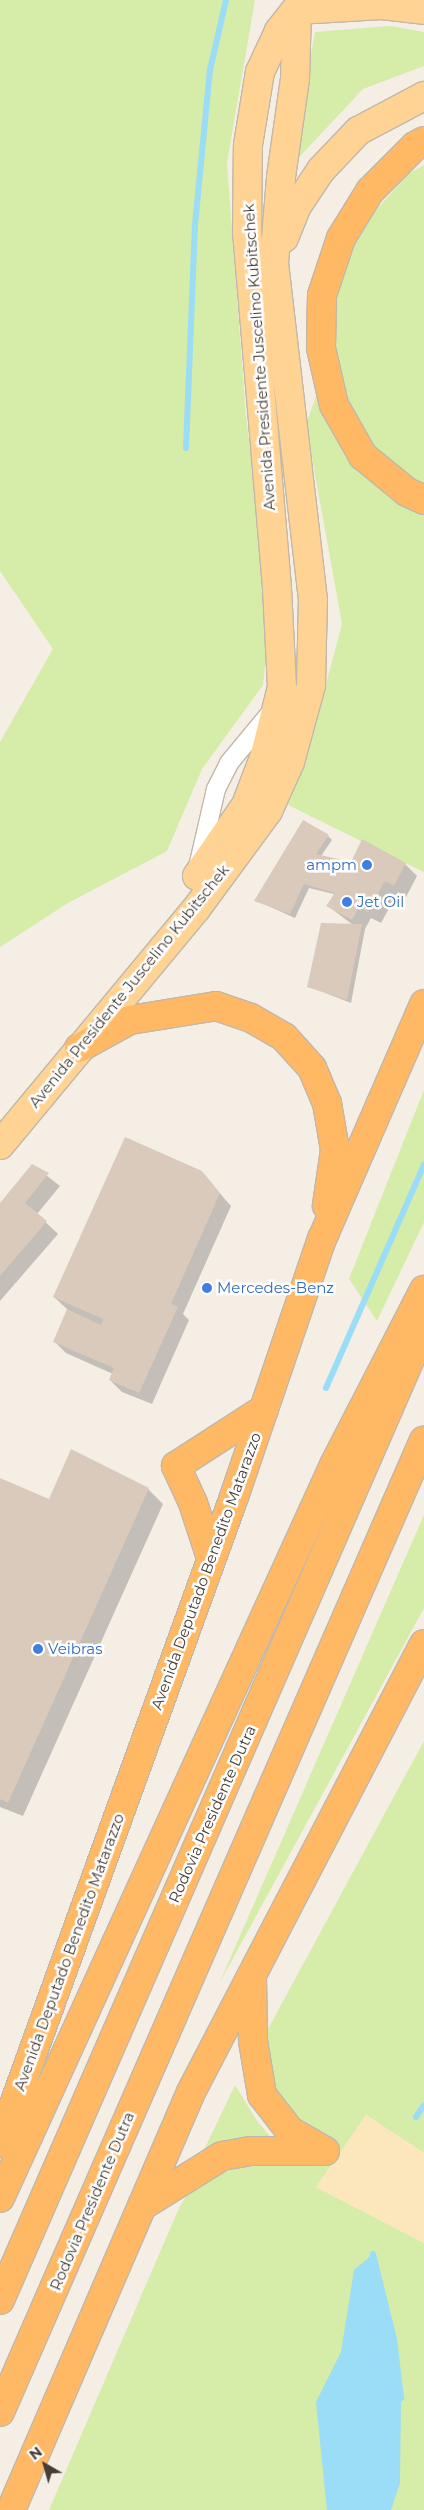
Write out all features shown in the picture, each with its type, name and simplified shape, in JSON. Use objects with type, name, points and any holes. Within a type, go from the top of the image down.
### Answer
[{"type":"highway","points":[[424,141],[414,146],[370,191],[340,238],[322,295],[321,348],[334,405],[363,456],[407,492],[424,500]]},
{"type":"highway","name":"Avenida Deputado Benedito Matarazzo","points":[[0,2143],[211,1558],[322,1240],[424,1004]]},
{"type":"highway","points":[[79,1048],[130,1020],[216,1006],[250,1018],[284,1038],[312,1068],[327,1103],[334,1150],[322,1240]]},
{"type":"highway","points":[[0,2198],[334,1465],[424,1290]]},
{"type":"highway","name":"Rodovia Presidente Dutra","points":[[0,2300],[424,1327]]},
{"type":"highway","points":[[211,1558],[193,1503],[176,1466],[264,1409]]},
{"type":"highway","name":"Rodovia Presidente Dutra","points":[[0,2412],[424,1440]]},
{"type":"highway","points":[[12,2510],[191,2092],[424,1644]]},
{"type":"highway","points":[[142,2206],[222,2156],[250,2151],[325,2151],[290,2131],[262,2095],[253,2041],[252,1973]]},
{"type":"main road","points":[[299,5],[382,5],[424,10]]},
{"type":"main road","name":"Avenida Presidente Juscelino Kubitschek","points":[[0,1145],[196,909],[268,811],[290,762],[310,685],[313,600],[274,263],[281,177],[295,79],[299,5]]},
{"type":"main road","name":"Avenida Presidente Juscelino Kubitschek","points":[[0,1114],[197,876],[246,805],[265,755],[282,687],[277,597],[247,234],[248,145],[260,72],[279,31],[299,5]]},
{"type":"main road","points":[[274,263],[297,206],[321,170],[358,131],[424,96]]},
{"type":"green space","points":[[0,0],[255,0],[227,163],[246,417],[271,612],[263,685],[202,769],[167,851],[68,903],[0,947],[0,742],[53,649],[0,571]]},
{"type":"green space","points":[[390,26],[424,32],[424,66],[363,89],[289,168],[315,32]]},
{"type":"green space","points":[[424,165],[424,872],[288,805],[305,763],[342,624],[306,424],[336,341],[336,300],[353,236],[408,174]]},
{"type":"green space","points":[[424,1090],[424,1222],[377,1321],[349,1279]]},
{"type":"green space","points":[[424,1515],[424,1608],[219,1984]]},
{"type":"green space","points":[[424,1741],[424,2153],[366,2115],[339,2155],[273,2102],[261,2042]]},
{"type":"green space","points":[[235,2085],[257,2121],[278,2146],[218,2147],[204,2150]]},
{"type":"green space","points":[[336,2159],[316,2187],[424,2243],[424,2510],[49,2510],[179,2208],[196,2180],[230,2163]]},
{"type":"sand","points":[[366,2115],[424,2153],[424,2243],[316,2187]]},
{"type":"water","points":[[373,2254],[394,2339],[401,2398],[400,2483],[391,2510],[327,2510],[316,2402],[341,2352],[354,2270]]},
{"type":"building","points":[[303,820],[329,835],[316,854],[351,862],[362,839],[406,863],[394,886],[385,881],[368,912],[359,907],[352,920],[326,906],[335,893],[304,884],[290,914],[254,901]]},
{"type":"building","points":[[321,923],[362,924],[347,1000],[307,987]]},
{"type":"building","points":[[125,1137],[202,1171],[220,1193],[171,1304],[178,1307],[139,1393],[109,1380],[114,1368],[53,1342],[67,1309],[101,1325],[103,1319],[53,1297]]},
{"type":"building","points":[[32,1164],[49,1173],[25,1203],[47,1221],[0,1276],[0,1203]]},
{"type":"building","name":"Veibras","points":[[71,1449],[149,1488],[8,1803],[0,1799],[0,1478],[49,1499]]},
{"type":"waterway","points":[[186,448],[195,225],[210,70],[226,0]]},
{"type":"waterway","points":[[326,1388],[424,1165]]},
{"type":"waterway","points":[[416,2117],[424,2105]]},
{"type":"waterway","points":[[373,2254],[394,2339],[401,2398],[397,2402]]},
{"type":"place","name":"ampm","points":[[367,865]]},
{"type":"place","name":"Jet Oil","points":[[347,902]]},
{"type":"place","name":"Mercedes-Benz","points":[[207,1288]]},
{"type":"place","name":"Veibras","points":[[38,1649]]}]
